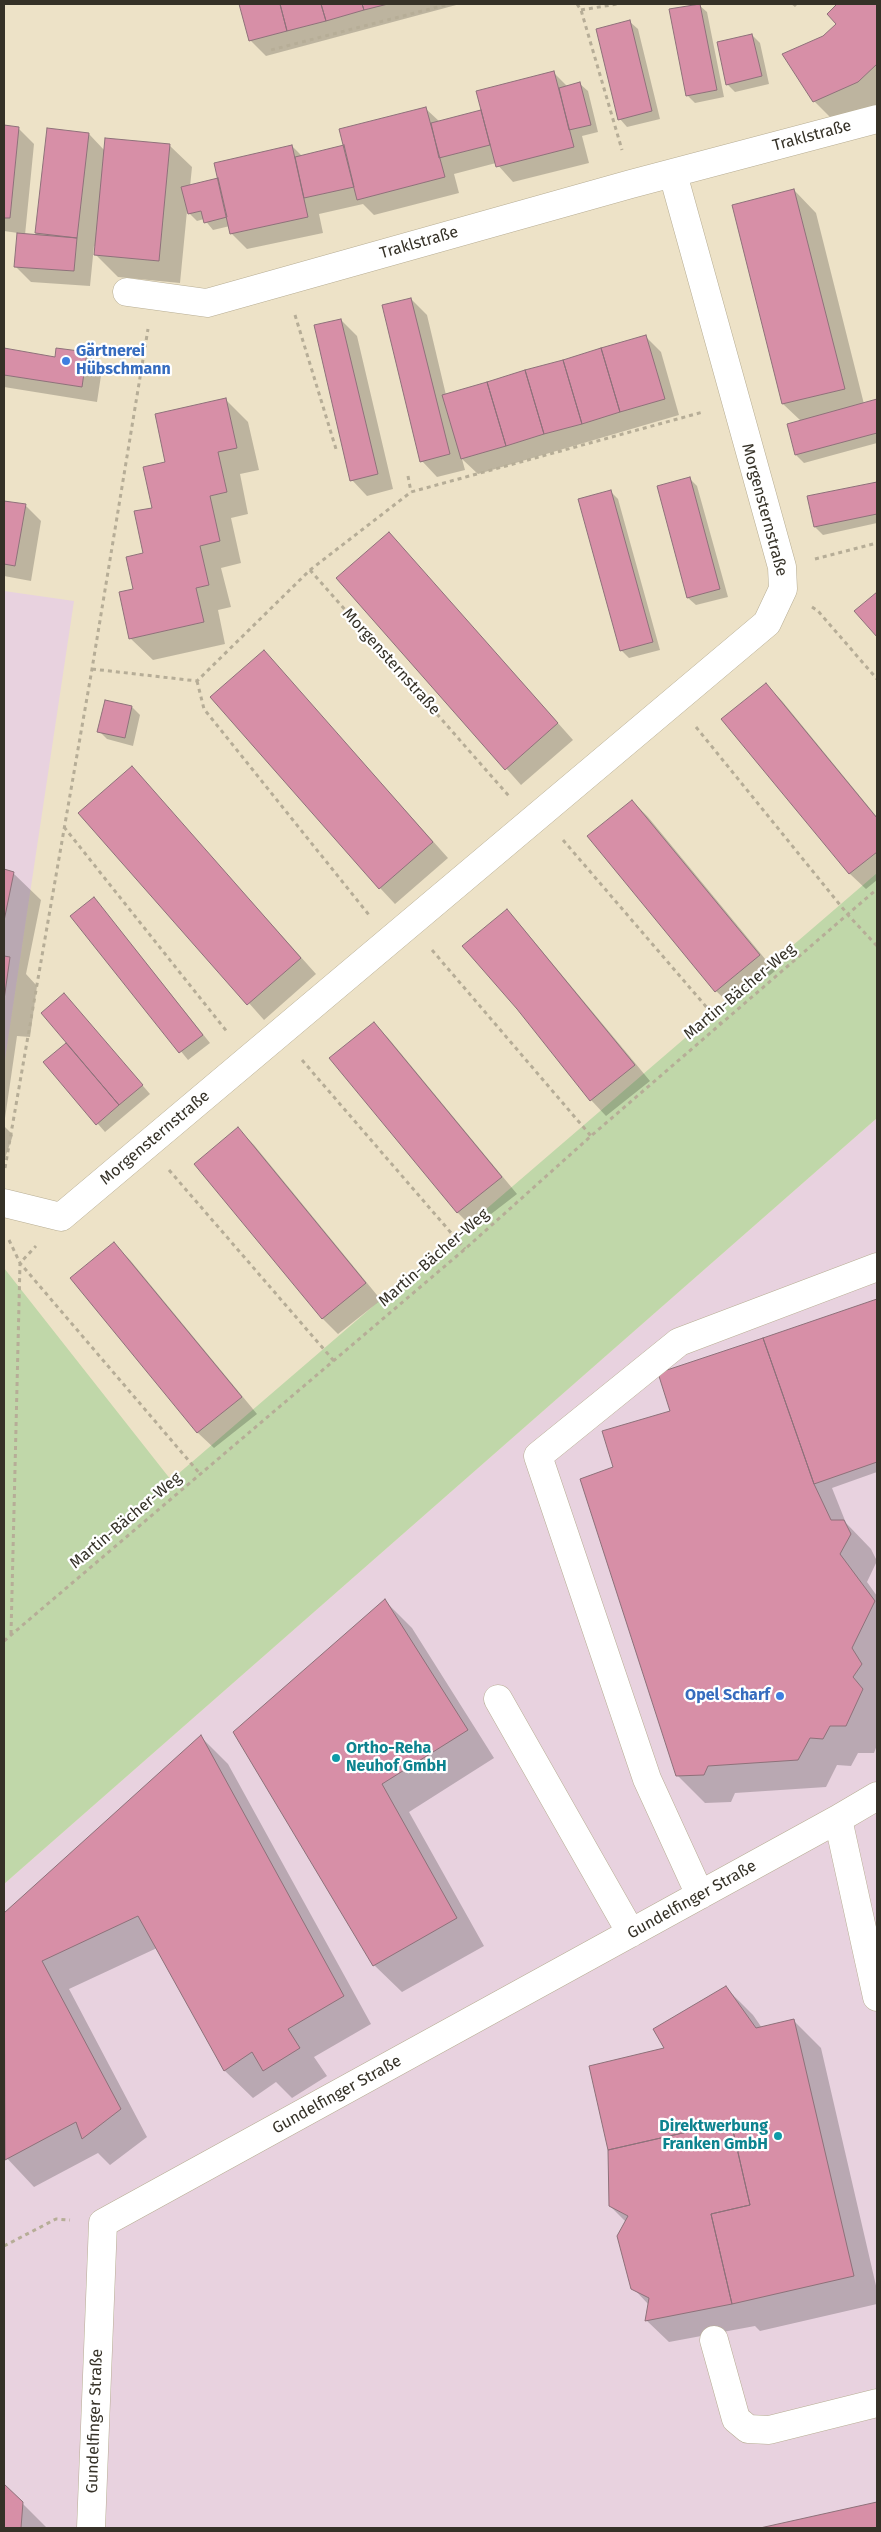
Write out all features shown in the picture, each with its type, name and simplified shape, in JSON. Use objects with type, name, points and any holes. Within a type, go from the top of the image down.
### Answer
[{"type":"street","name":"Traklstraße","points":[[153,296],[207,304],[632,184],[877,119]]},
{"type":"street","name":"Morgensternstraße","points":[[4,1203],[61,1217],[767,622],[782,578],[673,174]]},
{"type":"street","points":[[127,292],[153,296]]},
{"type":"street","points":[[700,1895],[647,1779],[538,1456],[679,1342],[877,1267]]},
{"type":"street","points":[[498,1699],[631,1933]]},
{"type":"street","name":"Gundelfinger Straße","points":[[91,2528],[103,2223],[877,1796]]},
{"type":"street","points":[[838,1819],[877,1997]]},
{"type":"street","points":[[714,2340],[736,2419],[748,2429],[769,2430],[877,2403]]},
{"type":"path","points":[[271,50],[449,4]]},
{"type":"path","points":[[577,4],[581,10],[632,184]]},
{"type":"path","points":[[581,10],[617,4]]},
{"type":"path","points":[[284,281],[336,449]]},
{"type":"path","points":[[4,1176],[92,669],[153,296]]},
{"type":"path","points":[[197,681],[310,570],[411,492],[735,403]]},
{"type":"path","points":[[408,476],[411,492]]},
{"type":"path","points":[[877,543],[782,578],[818,611],[877,679]]},
{"type":"path","name":"Morgensternstraße","points":[[310,570],[532,820]]},
{"type":"path","points":[[92,669],[197,681]]},
{"type":"path","points":[[197,681],[204,709],[371,918],[402,930],[591,1136]]},
{"type":"path","points":[[675,700],[849,916],[877,946]]},
{"type":"path","points":[[532,820],[721,1024]]},
{"type":"path","points":[[64,827],[248,1059]]},
{"type":"path","name":"Martin-Bächer-Weg","points":[[4,1641],[465,1249],[591,1136],[849,916],[877,889]]},
{"type":"path","points":[[279,1034],[465,1249]]},
{"type":"path","points":[[147,1145],[334,1361]]},
{"type":"path","points":[[8,1238],[20,1264],[201,1475]]},
{"type":"path","points":[[11,1635],[20,1264]]},
{"type":"path","points":[[4,2246],[56,2219],[103,2223]]},
{"type":"shaded area","points":[[4,591],[74,601],[4,1066]]},
{"type":"shaded area","points":[[877,1118],[877,2528],[4,2528],[4,1884]]},
{"type":"green space","points":[[877,873],[877,1118],[4,1884],[4,1268],[171,1480]]},
{"type":"building","points":[[239,4],[280,4],[287,31],[249,41]]},
{"type":"building","points":[[280,4],[321,4],[326,21],[287,31]]},
{"type":"building","points":[[321,4],[362,4],[364,10],[326,21]]},
{"type":"building","points":[[362,4],[388,4],[364,10]]},
{"type":"building","points":[[700,4],[717,90],[686,96],[669,9]]},
{"type":"building","points":[[837,4],[877,4],[877,64],[858,82],[813,102],[782,54],[823,36],[836,24],[827,14]]},
{"type":"building","points":[[630,20],[652,111],[618,120],[596,29]]},
{"type":"building","points":[[752,34],[762,76],[726,85],[717,42]]},
{"type":"building","points":[[554,71],[574,147],[496,167],[476,91]]},
{"type":"building","points":[[580,82],[591,125],[569,130],[559,88]]},
{"type":"building","points":[[426,107],[445,177],[357,200],[339,129]]},
{"type":"building","points":[[481,110],[490,145],[439,158],[431,123]]},
{"type":"building","points":[[4,125],[19,127],[10,218],[4,218]]},
{"type":"building","points":[[47,128],[89,133],[77,238],[35,233]]},
{"type":"building","points":[[105,138],[170,144],[159,261],[94,255]]},
{"type":"building","points":[[292,145],[308,217],[230,234],[214,163]]},
{"type":"building","points":[[344,145],[354,187],[304,198],[295,157]]},
{"type":"building","points":[[218,178],[227,217],[204,223],[201,211],[188,214],[181,187]]},
{"type":"building","points":[[794,189],[845,389],[782,404],[732,205]]},
{"type":"building","points":[[17,233],[77,238],[74,271],[14,267]]},
{"type":"building","points":[[411,298],[450,454],[420,462],[382,305]]},
{"type":"building","points":[[341,319],[378,474],[350,481],[314,325]]},
{"type":"building","points":[[646,335],[665,399],[620,412],[601,348]]},
{"type":"building","points":[[4,348],[55,357],[56,348],[87,352],[82,387],[4,375]]},
{"type":"building","points":[[601,348],[620,412],[582,424],[563,360]]},
{"type":"building","points":[[563,360],[582,424],[544,434],[525,370]]},
{"type":"building","points":[[525,370],[544,434],[506,446],[487,382]]},
{"type":"building","points":[[487,382],[506,446],[461,459],[442,395]]},
{"type":"building","points":[[226,398],[237,448],[218,452],[227,492],[210,496],[220,541],[200,546],[209,585],[196,588],[204,622],[129,639],[119,592],[133,589],[126,557],[143,553],[134,511],[152,508],[143,467],[165,462],[155,414]]},
{"type":"building","points":[[877,399],[877,433],[795,455],[787,424]]},
{"type":"building","points":[[690,477],[720,589],[687,598],[657,486]]},
{"type":"building","points":[[877,482],[877,514],[814,527],[807,496]]},
{"type":"building","points":[[611,490],[653,642],[620,651],[578,499]]},
{"type":"building","points":[[4,501],[26,504],[15,566],[4,564]]},
{"type":"building","points":[[389,532],[558,723],[505,770],[336,578]]},
{"type":"building","points":[[877,592],[877,637],[854,611]]},
{"type":"building","points":[[264,650],[433,842],[379,889],[210,697]]},
{"type":"building","points":[[766,683],[877,818],[877,852],[849,874],[721,719]]},
{"type":"building","points":[[105,700],[132,706],[125,738],[97,732]]},
{"type":"building","points":[[132,766],[301,958],[247,1005],[78,813]]},
{"type":"building","points":[[632,800],[760,955],[715,992],[587,836]]},
{"type":"building","points":[[4,869],[14,872],[4,921]]},
{"type":"building","points":[[94,897],[203,1035],[179,1053],[70,916]]},
{"type":"building","points":[[507,909],[635,1065],[590,1101],[517,1009],[462,946]]},
{"type":"building","points":[[4,956],[10,957],[4,1000]]},
{"type":"building","points":[[64,993],[143,1085],[119,1105],[41,1013]]},
{"type":"building","points":[[374,1022],[502,1177],[457,1213],[329,1058]]},
{"type":"building","points":[[66,1043],[119,1105],[96,1125],[43,1062]]},
{"type":"building","points":[[238,1127],[366,1283],[322,1319],[194,1164]]},
{"type":"building","points":[[114,1242],[242,1397],[197,1433],[70,1278]]},
{"type":"building","points":[[877,1299],[877,1462],[814,1484],[763,1338]]},
{"type":"building","points":[[763,1338],[814,1484],[831,1520],[844,1520],[851,1534],[840,1554],[875,1601],[852,1648],[862,1664],[853,1677],[863,1689],[846,1726],[830,1726],[823,1739],[810,1738],[798,1760],[708,1766],[704,1775],[676,1776],[580,1479],[613,1467],[602,1431],[670,1411],[658,1373]]},
{"type":"building","name":"Ortho-Reha Neuhof GmbH","points":[[385,1599],[468,1730],[382,1784],[457,1918],[373,1966],[233,1732]]},
{"type":"building","points":[[201,1735],[344,1996],[288,2029],[300,2048],[263,2071],[252,2052],[224,2071],[138,1916],[42,1961],[121,2109],[82,2139],[76,2122],[5,2160],[4,1913]]},
{"type":"building","name":"Direktwerbung Franken GmbH","points":[[726,1986],[756,2028],[794,2019],[854,2276],[732,2304],[711,2214],[750,2205],[731,2122],[608,2150],[589,2066],[664,2048],[653,2029]]},
{"type":"building","points":[[731,2122],[750,2205],[711,2214],[732,2304],[645,2321],[649,2298],[631,2289],[617,2236],[628,2216],[609,2206],[608,2150]]},
{"type":"building","points":[[4,2484],[23,2502],[21,2528],[4,2528]]},
{"type":"building","points":[[877,2502],[877,2528],[760,2528]]},
{"type":"place","name":"Gärtnerei Hübschmann","points":[[66,361]]},
{"type":"place","name":"Opel Scharf","points":[[780,1696]]},
{"type":"place","name":"Ortho-Reha Neuhof GmbH","points":[[336,1758]]},
{"type":"place","name":"Direktwerbung Franken GmbH","points":[[778,2136]]}]
